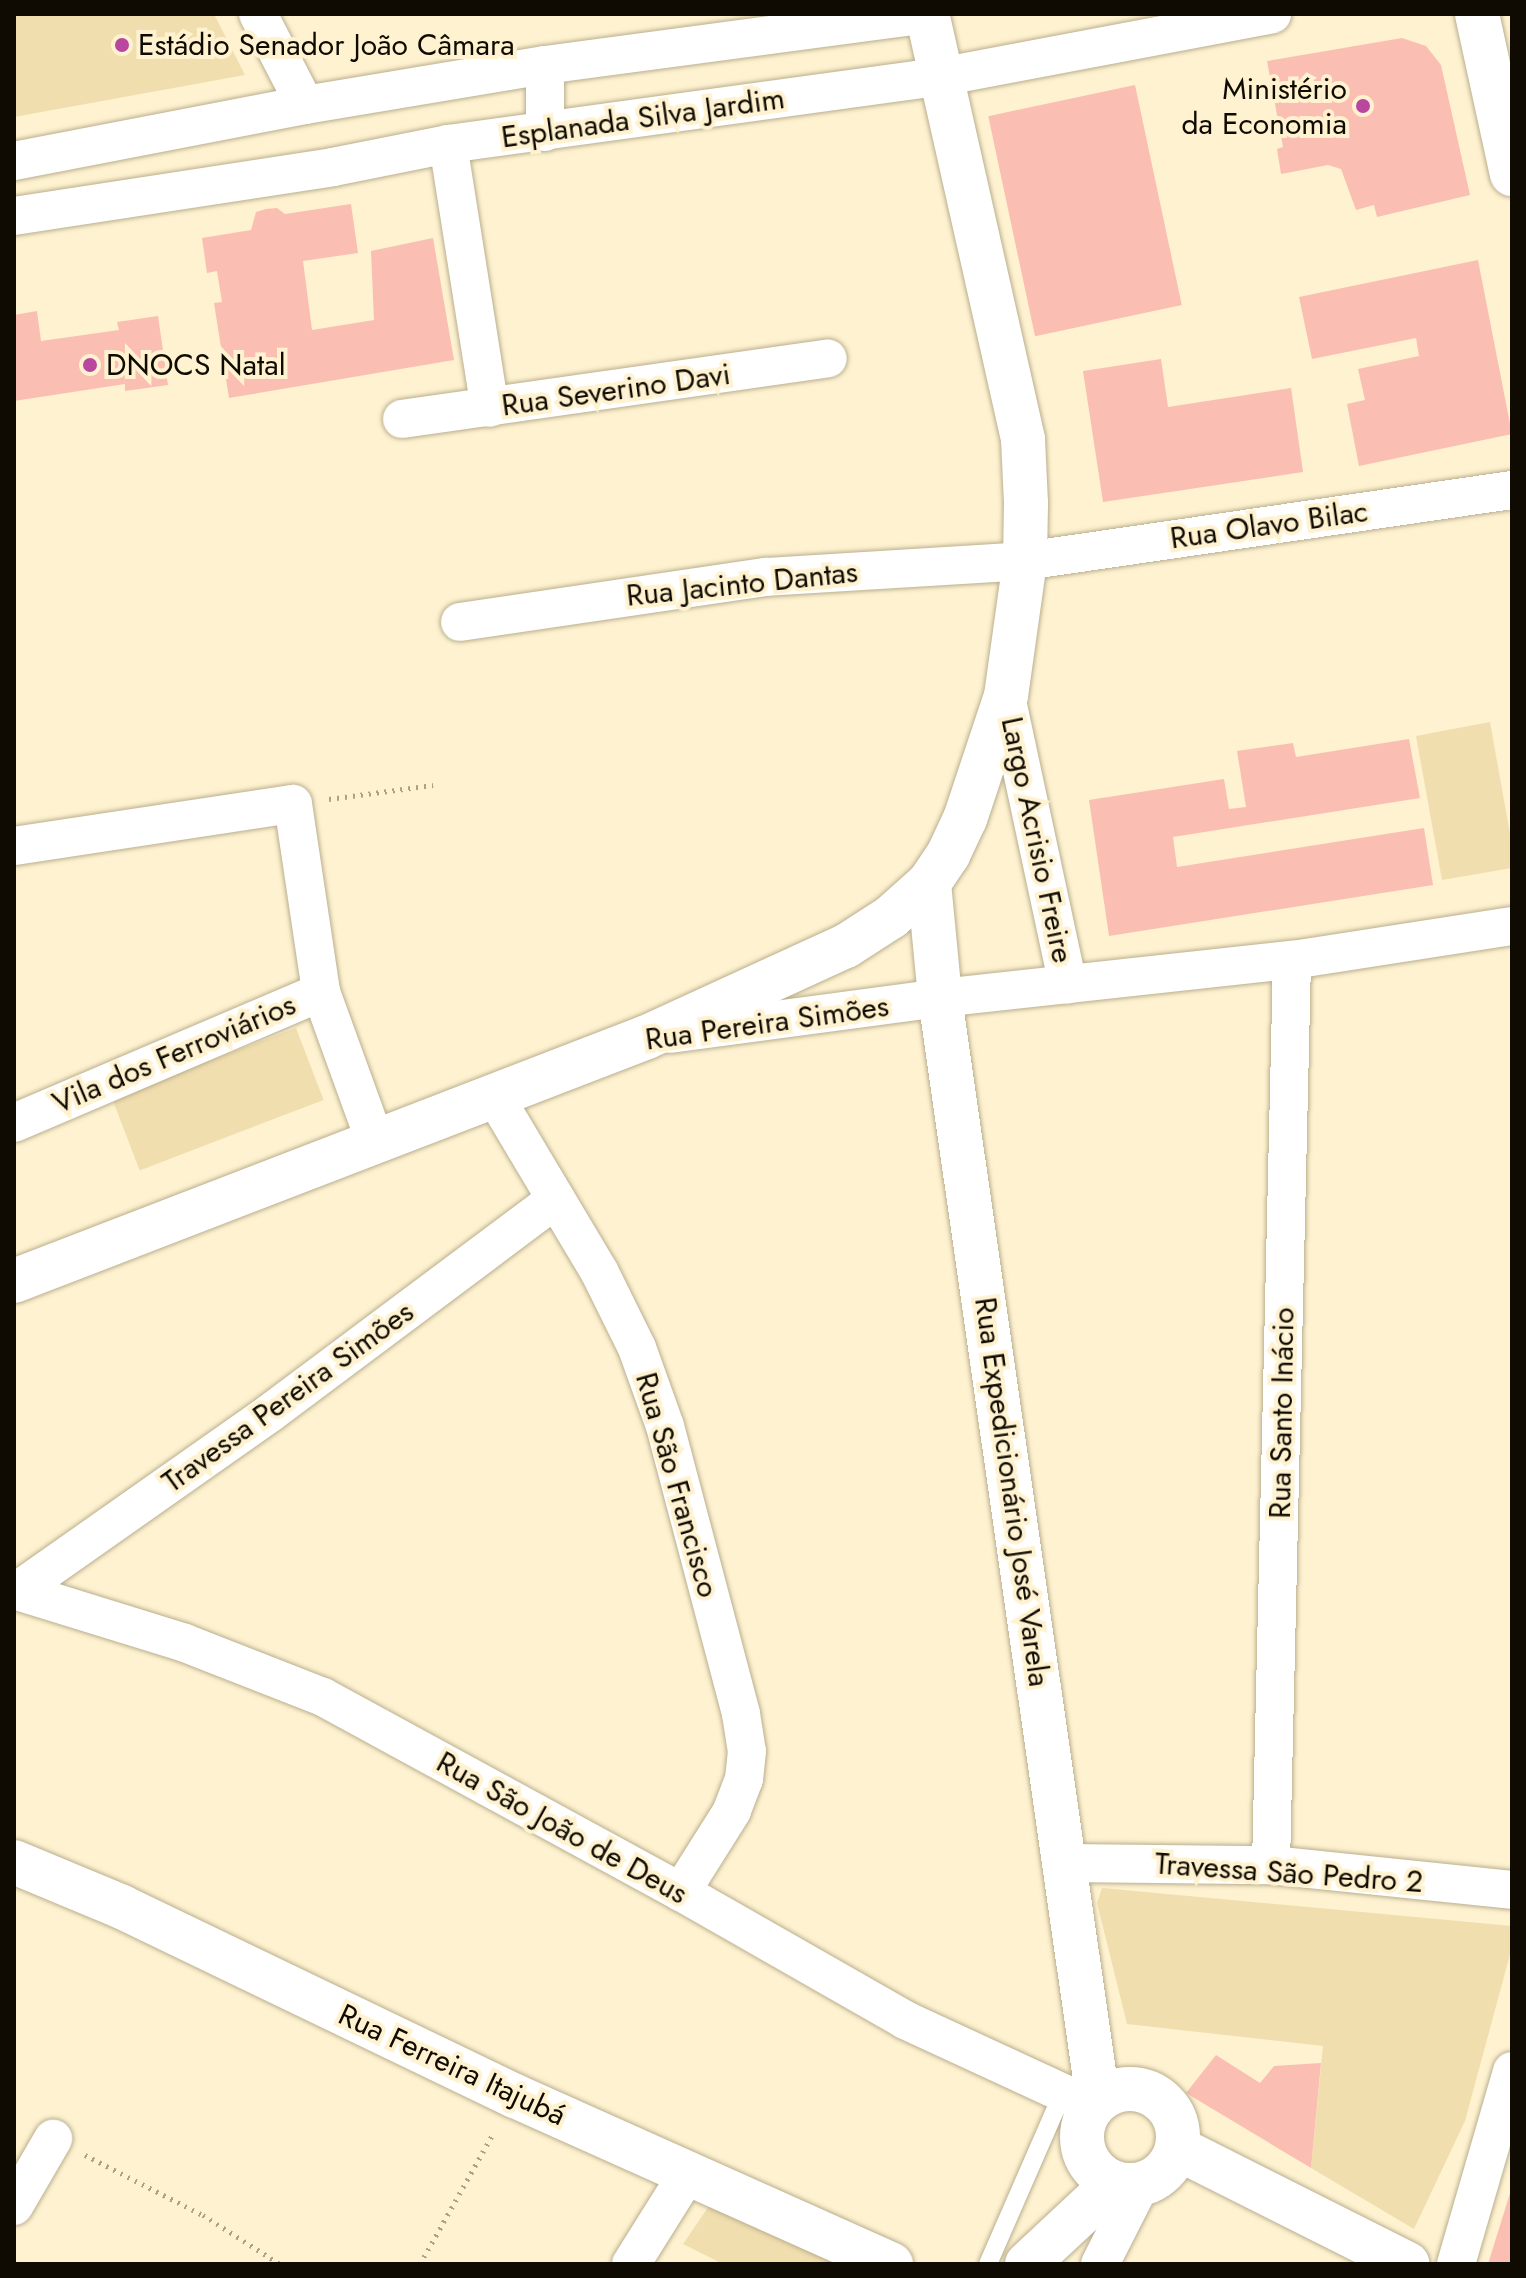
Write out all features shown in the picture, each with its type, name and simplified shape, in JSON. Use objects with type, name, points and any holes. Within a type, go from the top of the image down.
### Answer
[{"type":"street","points":[[258,14],[305,105]]},
{"type":"street","points":[[14,161],[305,105],[545,65],[927,14],[1023,439],[1025,561],[1006,696],[965,819],[948,855],[929,883],[891,917],[846,946],[647,1037]]},
{"type":"street","name":"Esplanada Silva Jardim","points":[[14,216],[333,167],[448,144],[940,77],[1272,14]]},
{"type":"street","points":[[1477,14],[1512,174]]},
{"type":"street","points":[[545,65],[545,132]]},
{"type":"street","points":[[448,144],[490,408]]},
{"type":"street","name":"Rua Severino Davi","points":[[402,419],[828,358]]},
{"type":"street","name":"Rua Olavo Bilac","points":[[1025,561],[1512,490]]},
{"type":"street","name":"Rua Jacinto Dantas","points":[[460,622],[766,577],[1025,561]]},
{"type":"street","name":"Largo Acrisio Freire","points":[[1006,696],[1068,984]]},
{"type":"street","points":[[14,846],[293,804],[321,992]]},
{"type":"street","name":"Rua Expedicionário José Varela","points":[[929,883],[940,998],[1066,1863],[1085,2100]]},
{"type":"street","name":"Rua Pereira Simões","points":[[14,1281],[647,1037],[940,998],[1292,960],[1512,926]]},
{"type":"street","name":"Rua Santo Inácio","points":[[1271,1865],[1292,960]]},
{"type":"street","name":"Vila dos Ferroviários","points":[[14,1123],[321,992],[375,1141]]},
{"type":"street","name":"Rua São Francisco","points":[[494,1095],[599,1271],[637,1348],[660,1413],[741,1714],[747,1751],[744,1779],[732,1811],[681,1892]]},
{"type":"street","name":"Travessa Pereira Simões","points":[[15,1590],[270,1413],[556,1199]]},
{"type":"street","name":"Rua São João de Deus","points":[[15,1590],[185,1643],[323,1697],[681,1892],[905,2020],[1085,2100]]},
{"type":"street","name":"Rua Ferreira Itajubá","points":[[14,1862],[122,1907],[515,2096],[891,2264]]},
{"type":"street","name":"Travessa São Pedro 2","points":[[1066,1863],[1271,1865],[1512,1890]]},
{"type":"street","points":[[1456,2264],[1503,2129],[1512,2071]]},
{"type":"street","points":[[1027,2264],[1127,2184],[1164,2172],[1177,2148],[1177,2124],[1165,2103],[1144,2090],[1120,2090],[1085,2100],[1082,2146],[1093,2169],[1127,2184]]},
{"type":"street","points":[[14,2206],[53,2139]]},
{"type":"street","points":[[1177,2148],[1408,2264]]},
{"type":"street","points":[[631,2264],[688,2173]]},
{"type":"street","points":[[1100,2264],[1127,2184]]},
{"type":"lane","points":[[988,2264],[1085,2100]]},
{"type":"path","points":[[293,804],[433,785]]},
{"type":"path","points":[[53,2139],[203,2215],[280,2264]]},
{"type":"path","points":[[420,2264],[472,2171]]},
{"type":"shaded area","name":"Estádio Senador João Câmara","points":[[14,14],[214,14],[245,75],[14,117]]},
{"type":"shaded area","points":[[1490,722],[1512,845],[1512,868],[1442,880],[1416,736]]},
{"type":"shaded area","points":[[296,1028],[324,1100],[140,1170],[112,1099]]},
{"type":"shaded area","points":[[1102,1888],[1512,1926],[1512,1947],[1465,2121],[1414,2229],[1311,2168],[1323,2046],[1127,2024],[1097,1903]]},
{"type":"shaded area","points":[[713,2200],[846,2264],[723,2264],[683,2244]]},
{"type":"building","name":"Ministério da Economia","points":[[1402,38],[1426,46],[1441,65],[1470,195],[1377,217],[1374,205],[1356,210],[1341,169],[1328,165],[1281,174],[1277,149],[1283,147],[1267,61]]},
{"type":"building","points":[[1135,85],[1182,305],[1035,336],[988,116]]},
{"type":"building","points":[[351,204],[358,253],[303,261],[312,330],[374,320],[371,251],[433,238],[454,360],[229,398],[214,303],[222,302],[217,271],[207,273],[202,238],[251,230],[256,212],[266,209],[277,208],[285,214]]},
{"type":"building","points":[[1478,260],[1512,434],[1359,466],[1347,404],[1365,400],[1358,369],[1419,356],[1416,338],[1312,359],[1299,297]]},
{"type":"building","name":"DNOCS Natal","points":[[37,311],[41,341],[119,330],[117,322],[158,316],[168,385],[125,391],[125,384],[14,401],[14,315]]},
{"type":"building","points":[[1161,359],[1168,407],[1291,388],[1303,472],[1103,502],[1083,371]]},
{"type":"building","points":[[1409,739],[1420,798],[1173,837],[1177,867],[1424,828],[1433,885],[1109,936],[1089,800],[1224,779],[1229,809],[1246,807],[1237,751],[1293,743],[1296,757]]},
{"type":"building","points":[[1216,2055],[1260,2083],[1274,2066],[1321,2063],[1311,2168],[1186,2093]]},
{"type":"building","points":[[1511,2190],[1512,2264],[1488,2264]]},
{"type":"place","name":"Estádio Senador João Câmara","points":[[122,45]]},
{"type":"place","name":"Ministério da Economia","points":[[1363,106]]},
{"type":"place","name":"DNOCS Natal","points":[[90,365]]}]
